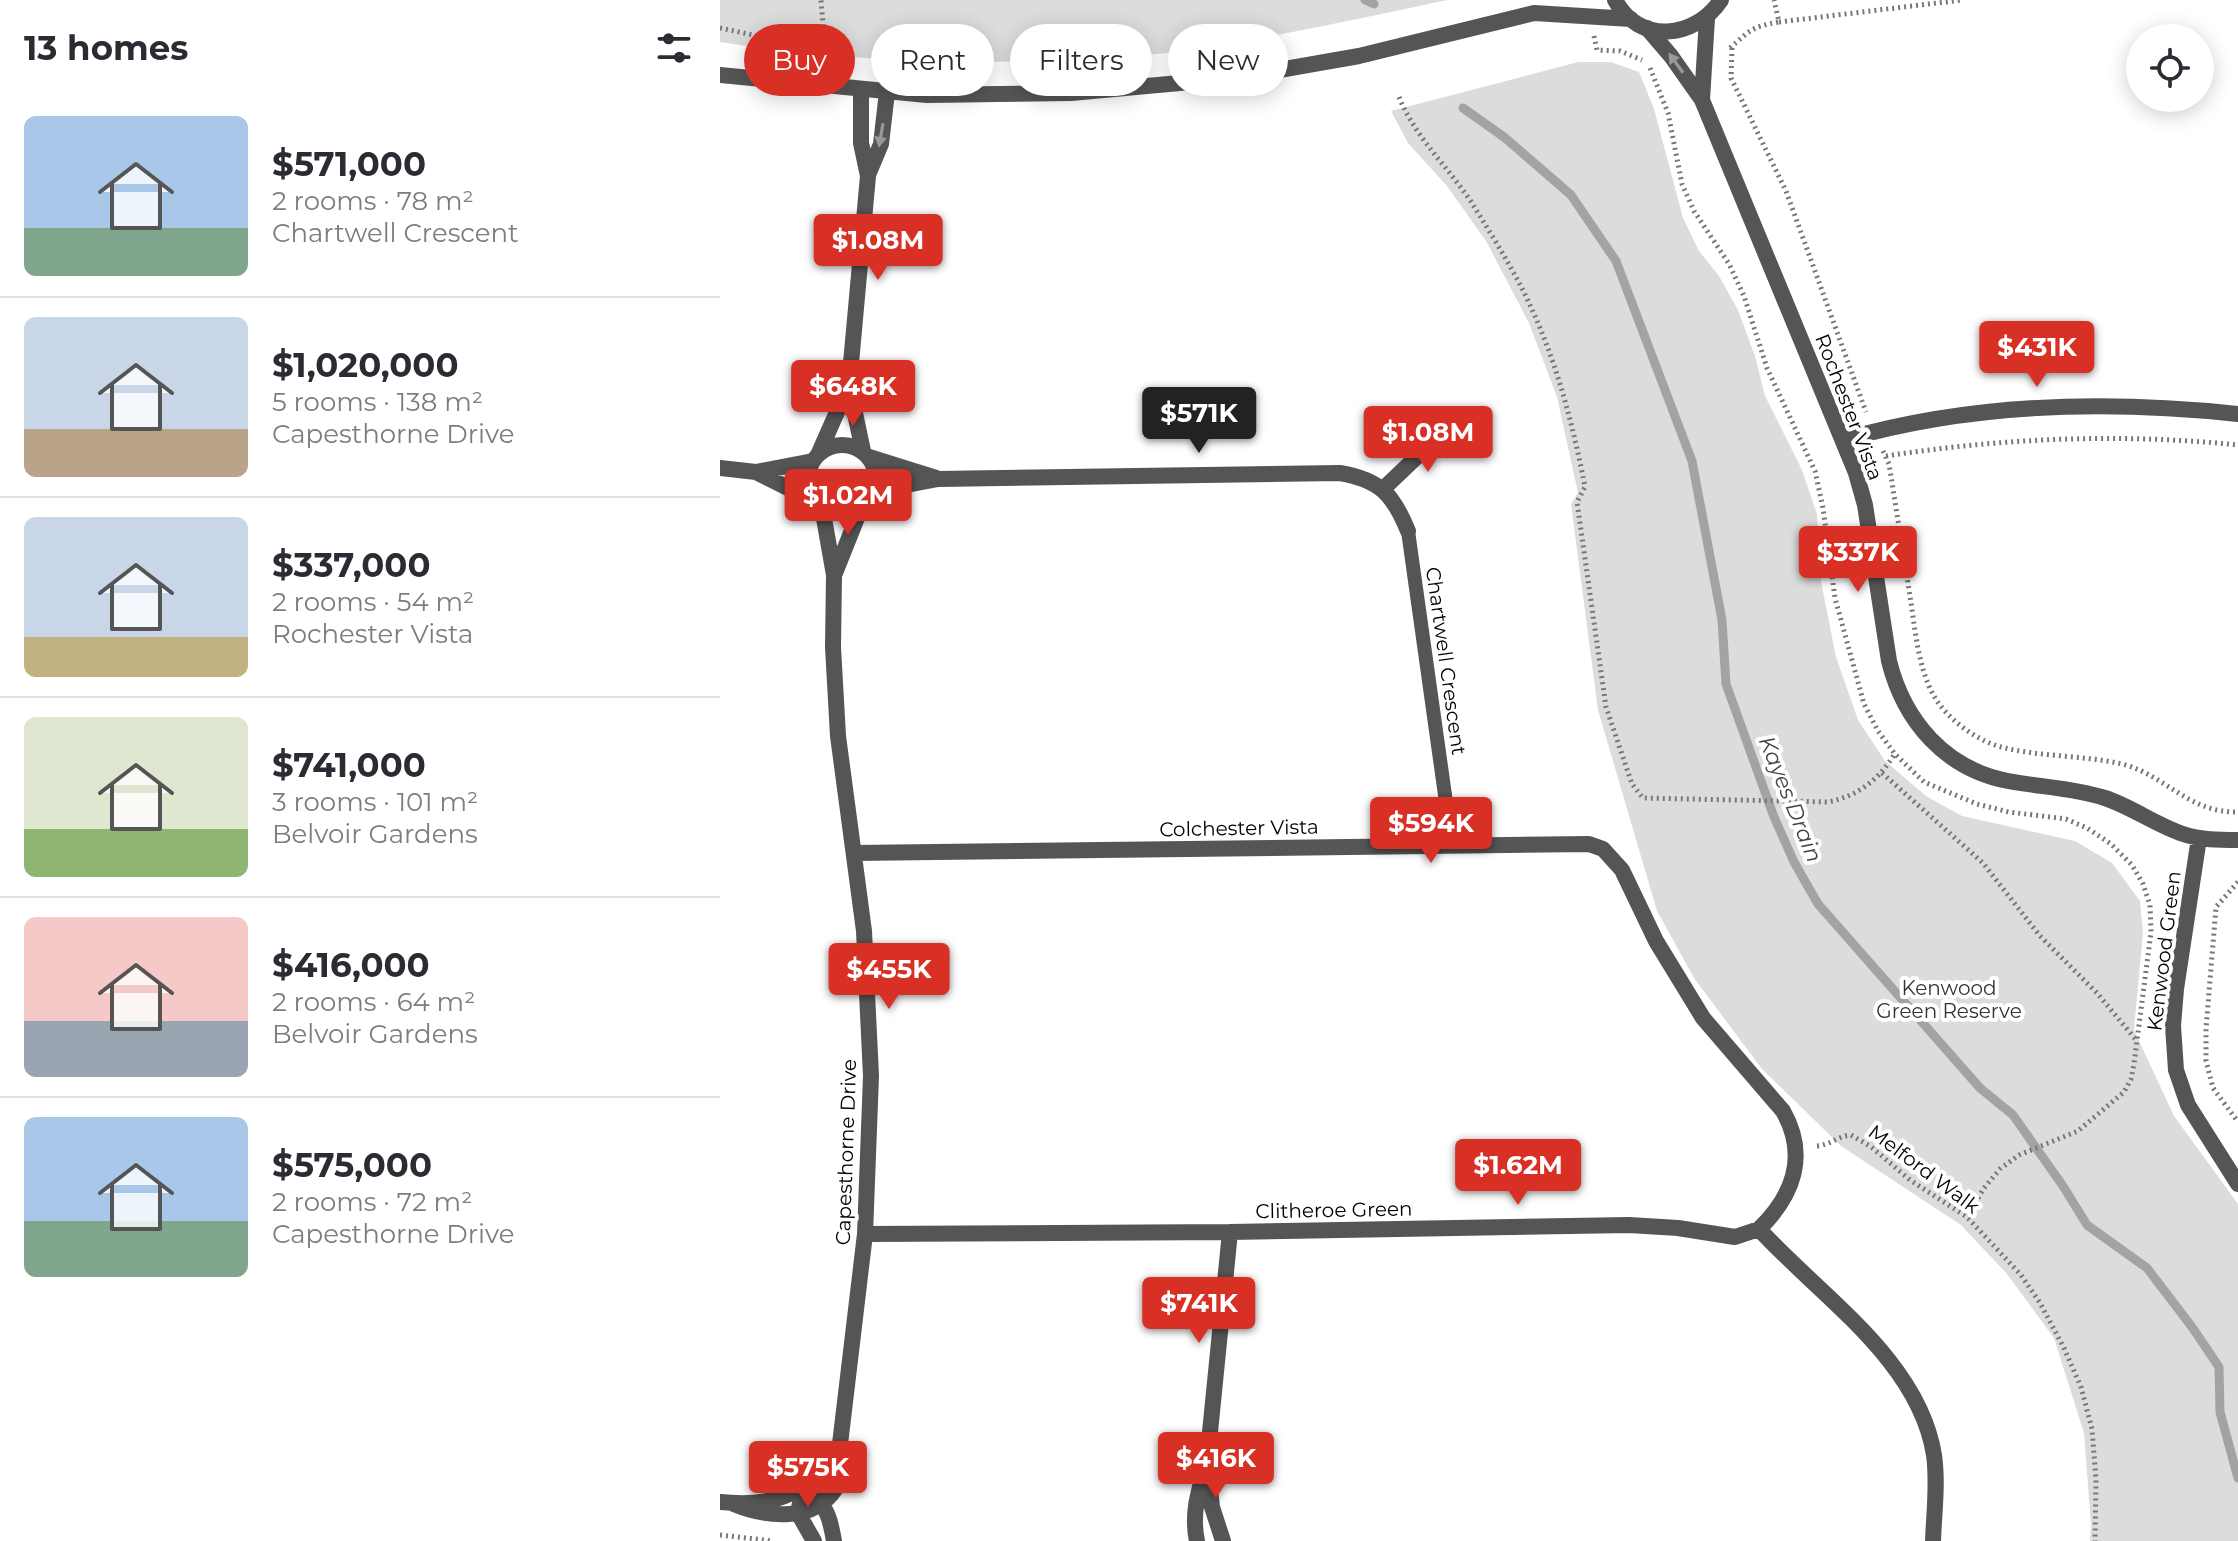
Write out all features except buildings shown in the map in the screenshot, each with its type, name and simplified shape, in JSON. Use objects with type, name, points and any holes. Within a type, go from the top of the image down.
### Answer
[{"type":"street","points":[[1534,13],[1550,0]]},
{"type":"street","points":[[1615,0],[1631,19],[1662,32],[1678,31],[1707,18],[1721,0]]},
{"type":"street","points":[[994,95],[1071,93],[1223,79],[1359,56],[1534,13],[1631,19]]},
{"type":"street","name":"Rochester Vista","points":[[1702,100],[1707,18]]},
{"type":"street","name":"Rochester Vista","points":[[1647,28],[1702,100],[1843,440],[1865,505],[1885,639],[1895,684],[1914,721],[1957,762],[1992,777],[2089,793],[2199,838],[2238,840]]},
{"type":"street","points":[[720,75],[871,91]]},
{"type":"street","points":[[861,91],[861,143],[868,176]]},
{"type":"street","points":[[756,472],[841,514],[861,508],[870,501],[875,491],[877,473],[866,454],[849,385],[868,176],[881,144],[887,96]]},
{"type":"street","points":[[819,505],[808,482],[815,458],[849,385]]},
{"type":"street","points":[[1843,440],[1951,416],[2035,409],[2128,407],[2238,414]]},
{"type":"street","points":[[875,491],[938,479],[1340,473],[1364,477],[1383,489],[1445,430]]},
{"type":"street","points":[[720,468],[756,472],[815,458],[835,446],[844,445],[938,479]]},
{"type":"street","name":"Chartwell Crescent","points":[[1383,489],[1398,505],[1408,531]]},
{"type":"street","name":"Capesthorne Drive","points":[[819,505],[834,575],[836,699],[864,931],[871,1076],[865,1234],[840,1444],[842,1470],[837,1487],[821,1502]]},
{"type":"street","name":"Capesthorne Drive","points":[[834,575],[861,508]]},
{"type":"street","name":"Kenwood Green","points":[[2199,838],[2180,951],[2173,1047],[2176,1070],[2188,1105],[2238,1184]]},
{"type":"street","name":"Colchester Vista","points":[[854,853],[1589,844],[1603,849],[1622,870],[1656,941],[1703,1018],[1783,1111],[1792,1128],[1796,1148],[1795,1167],[1786,1197],[1759,1229]]},
{"type":"street","name":"Kenwood Green","points":[[2220,1152],[2238,1169]]},
{"type":"street","name":"Clitheroe Green","points":[[865,1234],[1629,1225],[1678,1228],[1735,1237],[1759,1229]]},
{"type":"street","points":[[1759,1229],[1882,1352],[1912,1392],[1929,1431],[1934,1456],[1933,1541]]},
{"type":"street","points":[[1197,1541],[1194,1520],[1196,1498],[1207,1462],[1230,1232]]},
{"type":"street","name":"Capesthorne Drive","points":[[802,1489],[817,1477],[840,1444]]},
{"type":"street","points":[[1207,1462],[1212,1507],[1223,1541]]},
{"type":"street","points":[[802,1489],[821,1502],[834,1541]]},
{"type":"street","points":[[727,1503],[787,1497],[802,1489]]},
{"type":"street","points":[[802,1489],[798,1513],[814,1541]]},
{"type":"street","points":[[727,1503],[775,1516],[798,1513],[821,1502]]},
{"type":"lane","name":"Chartwell Crescent","points":[[1408,531],[1452,845]]},
{"type":"path","points":[[720,28],[805,46],[812,37],[824,36],[821,0]]},
{"type":"path","points":[[1779,22],[1962,0]]},
{"type":"path","points":[[1732,48],[1731,78],[1786,191],[1874,431],[1886,456],[1916,635],[1934,696],[1949,716],[1999,747],[2125,765],[2156,779],[2202,807],[2238,812]]},
{"type":"path","points":[[1399,97],[1413,127],[1471,202],[1503,255],[1530,304],[1555,368],[1573,427],[1585,487],[1577,502],[1606,707],[1632,784],[1643,798],[1828,802],[1851,797],[1882,773],[1895,754]]},
{"type":"path","points":[[1886,456],[1951,446],[2058,438],[2238,445]]},
{"type":"path","points":[[1882,773],[1983,863],[2040,936],[2097,993],[2137,1041]]},
{"type":"path","points":[[2238,882],[2216,907],[2206,1029],[2206,1061],[2213,1088],[2238,1122]]},
{"type":"path","name":"Melford Walk","points":[[1796,1148],[1827,1145],[1841,1136],[1851,1135],[1870,1146],[1910,1180],[1967,1217],[2021,1275],[2064,1348],[2081,1387],[2092,1429],[2096,1480],[2095,1541]]},
{"type":"path","points":[[720,1535],[773,1541]]},
{"type":"green space","points":[[720,0],[1447,0],[1288,33],[1288,24],[1168,24],[1168,53],[1152,54],[1152,24],[1010,24],[1010,61],[996,62],[994,24],[871,24],[871,59],[855,58],[855,24],[744,24],[744,45],[720,42]]},
{"type":"green space","name":"Kenwood Green Reserve","points":[[1578,62],[1611,62],[1639,72],[1654,109],[1683,218],[1699,251],[1719,276],[1738,310],[1755,356],[1765,396],[1802,470],[1817,514],[1821,581],[1836,657],[1858,720],[1885,761],[1926,796],[1962,816],[2075,841],[2112,863],[2140,901],[2143,932],[2134,1030],[2174,1116],[2238,1204],[2238,1541],[2090,1541],[2084,1433],[2054,1338],[2007,1274],[1961,1225],[1841,1146],[1762,1069],[1694,978],[1657,911],[1598,710],[1571,504],[1578,493],[1557,397],[1529,323],[1486,241],[1447,186],[1408,143],[1391,111]]},
{"type":"waterway","name":"Kayes Drain","points":[[1365,0],[1374,4]]},
{"type":"waterway","name":"Kayes Drain","points":[[1463,108],[1504,137],[1571,195],[1616,261],[1692,461],[1722,620],[1726,684],[1774,817],[1794,862],[1818,904],[1980,1088],[2013,1115],[2087,1225],[2147,1268],[2192,1327],[2219,1367],[2220,1412],[2238,1478]]}]
